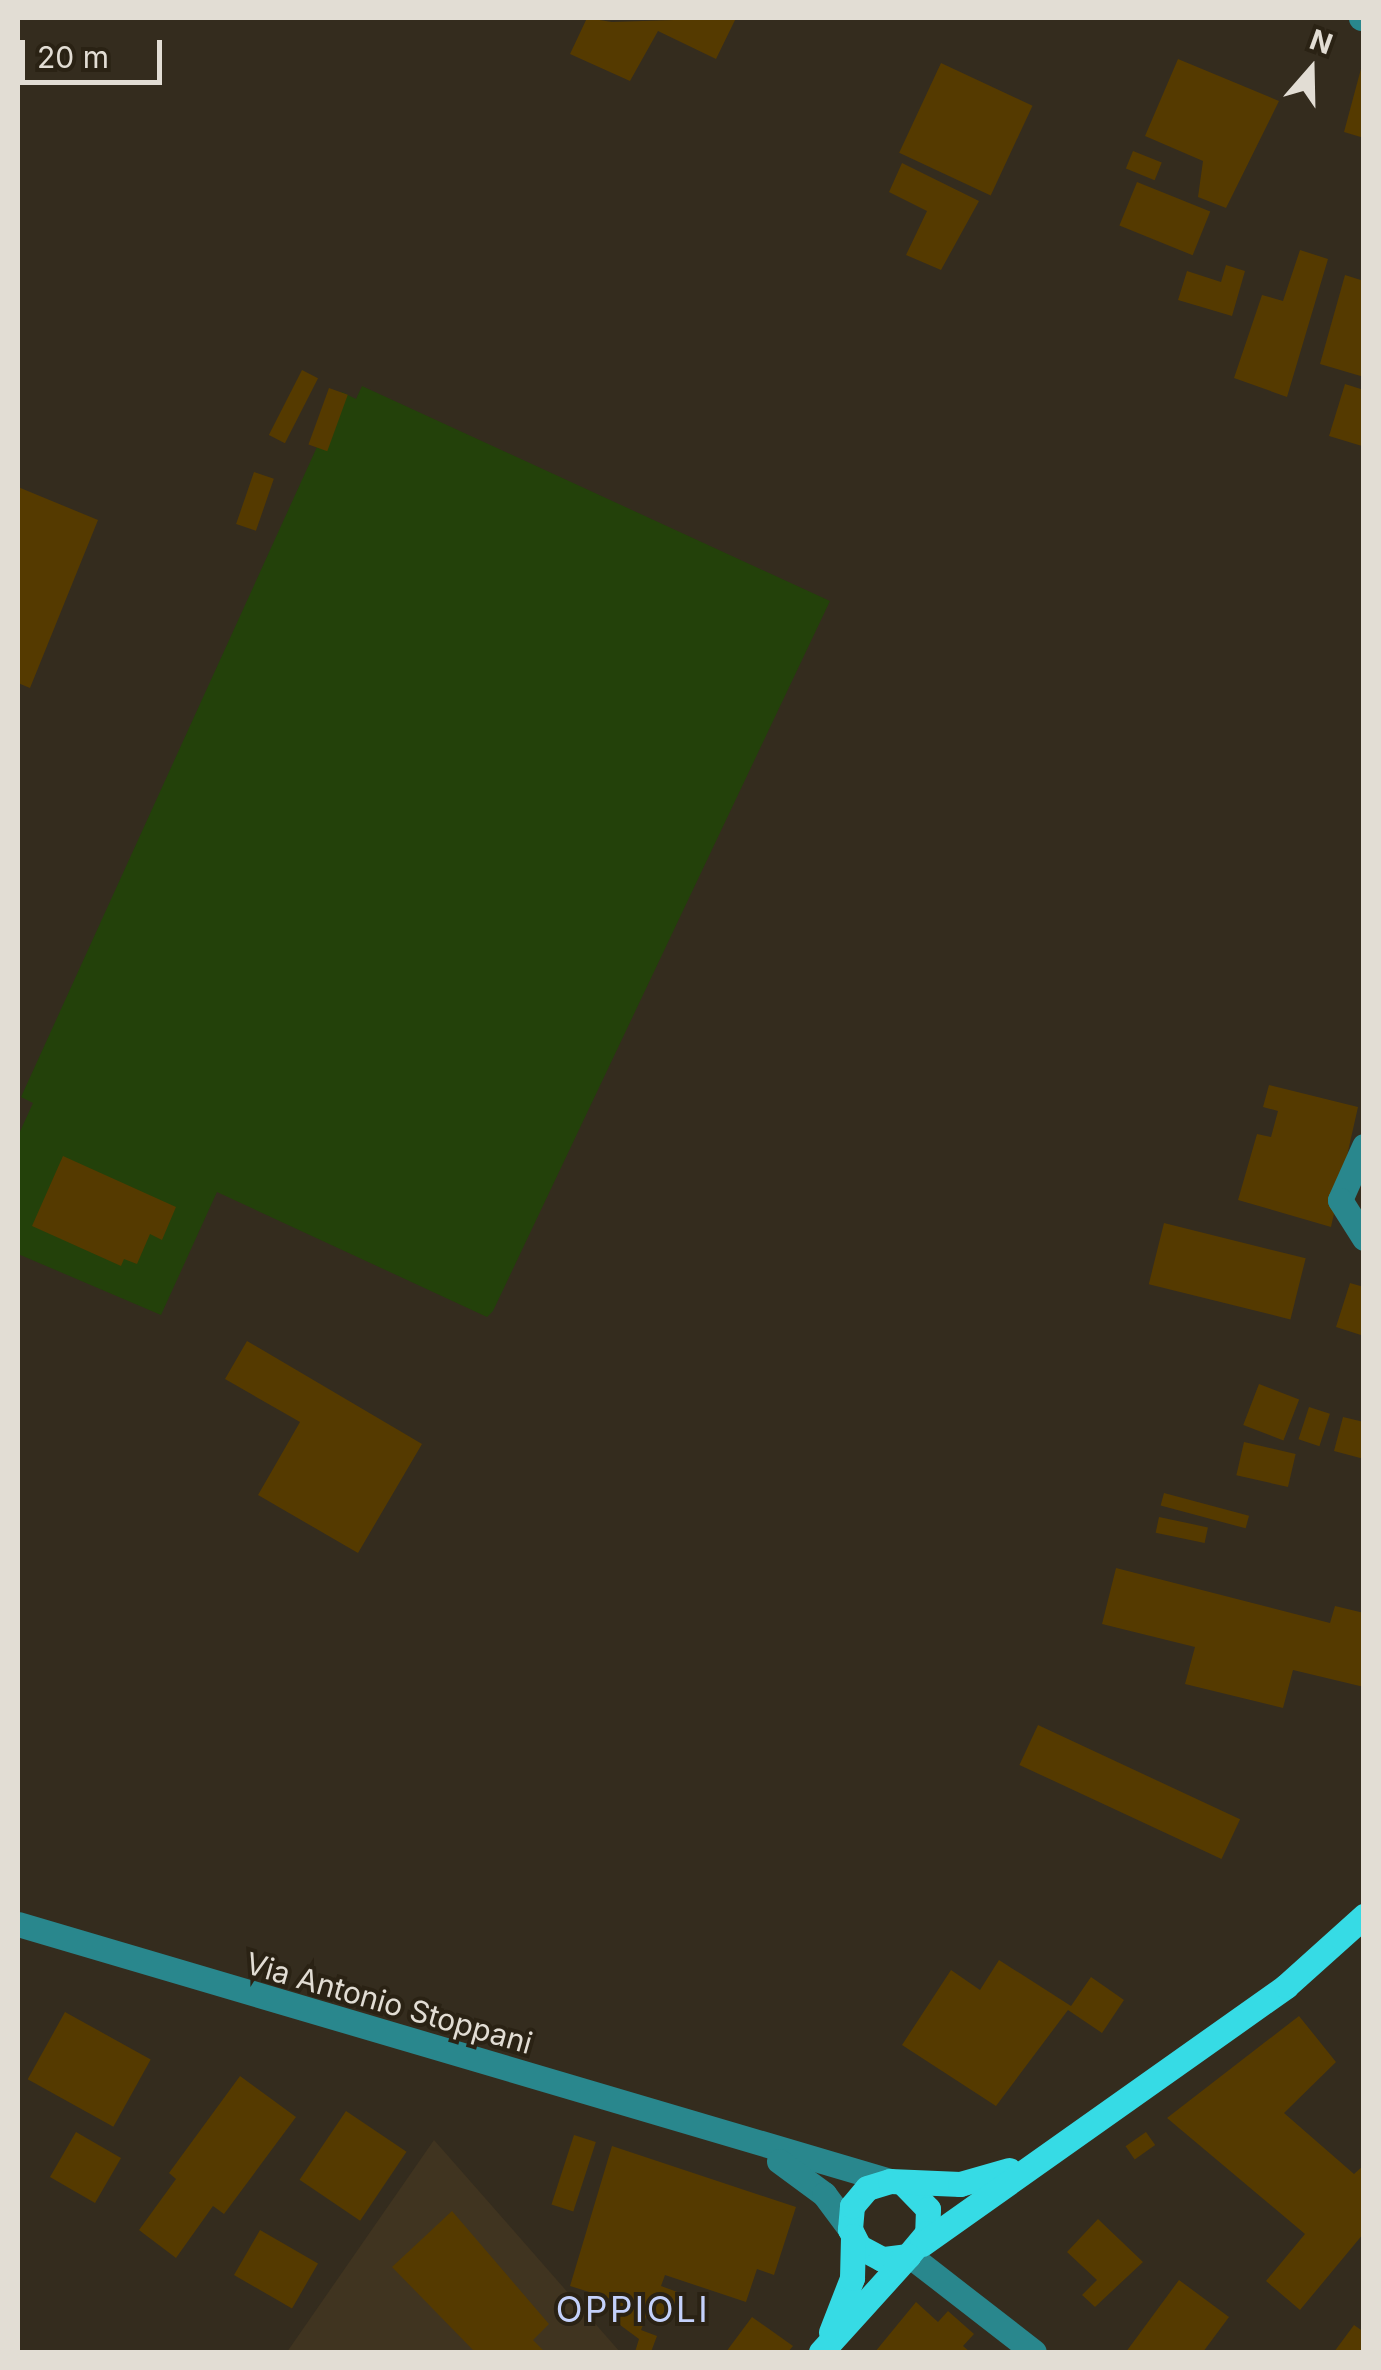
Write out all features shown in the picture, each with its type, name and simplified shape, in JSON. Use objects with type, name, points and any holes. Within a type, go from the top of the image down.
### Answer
[{"type":"main road","points":[[820,2352],[913,2252],[1036,2158],[1286,1986],[1363,1918]]},
{"type":"main road","points":[[820,2352],[852,2278],[851,2233],[858,2195],[896,2182],[960,2184],[1036,2158]]},
{"type":"main road","points":[[896,2182],[928,2209],[913,2252]]},
{"type":"main road","points":[[851,2233],[882,2260],[913,2252]]},
{"type":"street","points":[[1364,1146],[1340,1200],[1364,1238]]},
{"type":"street","name":"Via Antonio Stoppani","points":[[18,1924],[743,2143]]},
{"type":"street","points":[[743,2143],[896,2182]]},
{"type":"street","points":[[743,2143],[810,2181],[851,2233]]},
{"type":"street","points":[[913,2252],[1034,2352]]},
{"type":"shaded area","points":[[434,2140],[620,2352],[287,2352]]},
{"type":"green space","points":[[362,386],[830,601],[493,1311],[487,1317],[217,1192],[161,1315],[18,1254],[18,1136],[33,1103],[21,1097],[342,392],[356,399]]},
{"type":"building","points":[[587,18],[612,22],[736,18],[716,59],[658,31],[630,81],[570,54]]},
{"type":"building","points":[[1178,59],[1279,101],[1226,208],[1198,197],[1203,161],[1145,136]]},
{"type":"building","points":[[941,63],[1033,106],[991,195],[899,153]]},
{"type":"building","points":[[1364,65],[1364,138],[1344,132]]},
{"type":"building","points":[[1133,151],[1162,163],[1155,180],[1126,169]]},
{"type":"building","points":[[902,163],[979,201],[941,270],[906,255],[927,211],[889,192]]},
{"type":"building","points":[[1137,182],[1210,212],[1193,255],[1119,226]]},
{"type":"building","points":[[1300,250],[1328,259],[1287,397],[1234,378],[1262,295],[1283,301]]},
{"type":"building","points":[[1226,265],[1245,271],[1232,316],[1178,300],[1187,271],[1221,282]]},
{"type":"building","points":[[1345,275],[1364,281],[1364,377],[1320,364]]},
{"type":"building","points":[[302,370],[318,378],[285,443],[269,435]]},
{"type":"building","points":[[1345,384],[1364,390],[1362,446],[1329,436]]},
{"type":"building","points":[[329,388],[348,395],[327,451],[308,444]]},
{"type":"building","points":[[254,472],[274,479],[256,531],[236,524]]},
{"type":"building","points":[[18,487],[98,520],[30,688],[18,683]]},
{"type":"building","points":[[1269,1085],[1358,1107],[1331,1227],[1238,1200],[1257,1134],[1271,1137],[1278,1111],[1263,1107]]},
{"type":"building","points":[[63,1156],[176,1207],[162,1240],[150,1234],[137,1264],[124,1259],[121,1266],[32,1226]]},
{"type":"building","points":[[1164,1223],[1306,1258],[1290,1319],[1149,1284]]},
{"type":"building","points":[[1350,1283],[1364,1287],[1364,1336],[1336,1327]]},
{"type":"building","points":[[247,1341],[422,1444],[358,1553],[258,1495],[300,1422],[225,1379]]},
{"type":"building","points":[[1259,1384],[1299,1399],[1283,1440],[1243,1425]]},
{"type":"building","points":[[1309,1407],[1330,1414],[1319,1446],[1298,1439]]},
{"type":"building","points":[[1343,1417],[1364,1422],[1364,1459],[1334,1451]]},
{"type":"building","points":[[1244,1442],[1296,1454],[1288,1487],[1236,1475]]},
{"type":"building","points":[[1164,1493],[1249,1516],[1246,1528],[1161,1506]]},
{"type":"building","points":[[1159,1517],[1208,1527],[1205,1543],[1156,1533]]},
{"type":"building","points":[[1116,1568],[1330,1623],[1335,1606],[1364,1613],[1364,1687],[1293,1670],[1283,1708],[1185,1684],[1195,1647],[1102,1624]]},
{"type":"building","points":[[1038,1725],[1240,1819],[1222,1859],[1019,1765]]},
{"type":"building","points":[[999,1960],[1071,2006],[1091,1977],[1124,2000],[1102,2033],[1068,2010],[996,2106],[902,2045],[951,1970],[980,1990]]},
{"type":"building","points":[[65,2012],[151,2060],[113,2127],[28,2079]]},
{"type":"building","points":[[1299,2016],[1336,2062],[1284,2113],[1354,2174],[1364,2165],[1364,2233],[1300,2310],[1266,2281],[1305,2234],[1167,2118]]},
{"type":"building","points":[[240,2076],[296,2117],[224,2214],[213,2206],[176,2258],[139,2230],[176,2179],[169,2173]]},
{"type":"building","points":[[346,2111],[407,2152],[360,2221],[300,2180]]},
{"type":"building","points":[[76,2132],[121,2158],[95,2203],[50,2177]]},
{"type":"building","points":[[1146,2132],[1155,2145],[1135,2159],[1126,2146]]},
{"type":"building","points":[[574,2135],[596,2142],[573,2212],[551,2204]]},
{"type":"building","points":[[612,2146],[796,2207],[774,2275],[757,2269],[746,2302],[665,2275],[661,2286],[680,2293],[669,2324],[646,2317],[641,2330],[657,2336],[651,2352],[635,2352],[639,2339],[612,2319],[618,2301],[570,2286]]},
{"type":"building","points":[[452,2211],[549,2324],[533,2340],[545,2352],[475,2352],[392,2267]]},
{"type":"building","points":[[1098,2219],[1143,2262],[1095,2307],[1082,2295],[1097,2280],[1067,2252]]},
{"type":"building","points":[[260,2230],[318,2264],[292,2309],[234,2275]]},
{"type":"building","points":[[1179,2280],[1229,2317],[1203,2352],[1126,2352]]},
{"type":"building","points":[[916,2302],[938,2322],[948,2311],[974,2334],[963,2346],[970,2352],[875,2352]]},
{"type":"building","points":[[752,2317],[793,2346],[788,2352],[726,2352]]},
{"type":"building","points":[[1354,2325],[1364,2332],[1364,2352],[1334,2352]]},
{"type":"district","name":"OPPIOLI","points":[[633,2309]]}]
